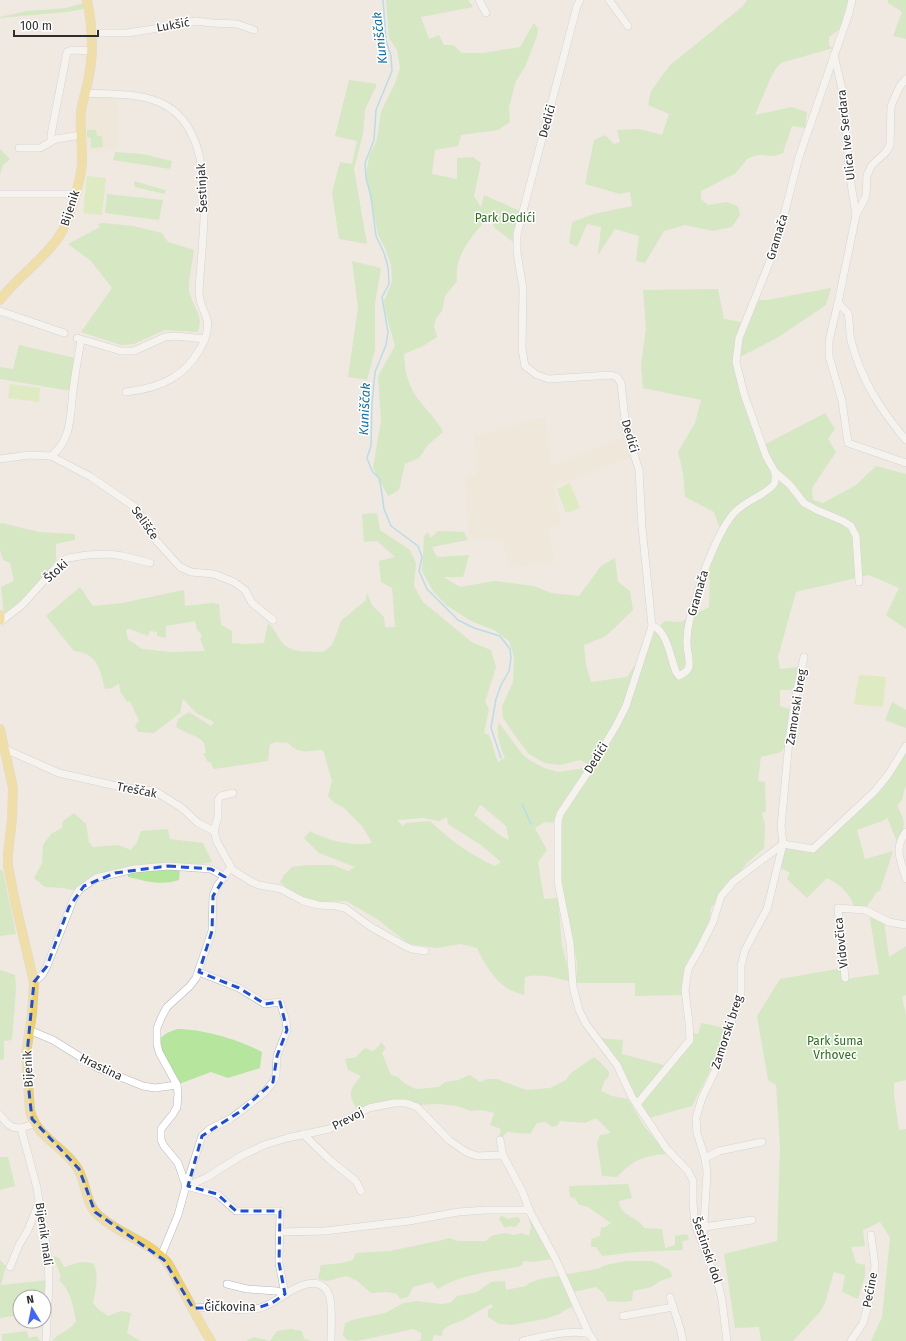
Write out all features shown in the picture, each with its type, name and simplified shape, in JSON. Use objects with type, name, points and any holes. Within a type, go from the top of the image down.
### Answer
[{"type":"main road","points":[[84,93],[89,77],[92,51],[87,0]]},
{"type":"main road","name":"Bijenik","points":[[0,300],[12,285],[50,248],[60,236],[70,213],[82,166],[81,112],[84,93]]},
{"type":"main road","points":[[0,614],[0,621]]},
{"type":"main road","name":"Bijenik","points":[[0,729],[13,788],[8,866],[34,982],[26,1064],[30,1111],[34,1124]]},
{"type":"main road","points":[[34,1124],[70,1156],[79,1169],[89,1201],[95,1212],[108,1223],[161,1256],[170,1267],[211,1341]]},
{"type":"street","points":[[479,0],[486,13]]},
{"type":"street","name":"Dedići","points":[[570,943],[558,882],[558,821],[560,814],[594,763],[626,706],[652,626],[642,527],[639,470],[626,429],[621,383],[617,377],[611,375],[549,379],[544,378],[537,375],[525,366],[522,349],[523,288],[517,253],[517,234],[577,6],[580,0]]},
{"type":"street","points":[[609,0],[628,26]]},
{"type":"street","name":"Gramača","points":[[852,0],[849,13],[799,157],[776,246],[739,338],[736,362],[744,394],[766,456],[775,472],[790,485],[804,503],[817,510],[843,520],[851,526],[856,536],[859,582]]},
{"type":"street","name":"Lukšić","points":[[91,33],[126,33],[196,21],[237,24],[254,30]]},
{"type":"street","points":[[51,140],[50,135],[67,52],[72,50],[92,51]]},
{"type":"street","name":"Ulica Ive Serdara","points":[[834,55],[842,89],[850,177],[856,216]]},
{"type":"street","name":"Ulica Ive Serdara","points":[[906,79],[900,86],[891,106],[890,145],[886,152],[872,165],[867,175],[866,196],[856,216],[830,341],[829,356],[842,401],[848,443],[906,463]]},
{"type":"street","name":"Šestinjak","points":[[84,93],[140,96],[166,105],[178,114],[189,128],[199,152],[203,174],[204,216],[199,292],[209,324],[205,339],[195,359],[178,375],[165,383],[151,388],[126,392]]},
{"type":"street","points":[[19,148],[40,148],[51,140],[81,135]]},
{"type":"street","points":[[0,194],[75,194]]},
{"type":"street","points":[[838,303],[848,313],[851,340],[866,384],[873,396],[906,440]]},
{"type":"street","points":[[0,311],[64,333]]},
{"type":"street","points":[[51,456],[60,448],[68,429],[79,339],[121,351],[134,351],[165,337],[176,336],[205,339]]},
{"type":"street","name":"Selišće","points":[[0,459],[29,455],[51,456],[91,476],[133,505],[139,511],[154,537],[180,567],[191,572],[214,574],[234,582],[245,590],[252,603],[273,620]]},
{"type":"street","name":"Gramača","points":[[652,626],[657,627],[660,630],[666,642],[676,672],[680,676],[685,673],[689,668],[690,658],[687,645],[693,608],[706,565],[725,525],[734,512],[743,504],[768,490],[774,484],[775,472]]},
{"type":"street","name":"Štoki","points":[[0,621],[22,605],[59,564],[68,558],[109,554],[150,563]]},
{"type":"street","name":"Zamorski breg","points":[[703,1244],[707,1172],[705,1158],[696,1133],[696,1118],[702,1098],[715,1071],[741,993],[741,966],[745,950],[767,909],[783,844],[781,826],[789,741],[794,704],[804,657]]},
{"type":"street","points":[[637,1104],[690,1040],[690,1023],[684,990],[688,969],[700,950],[713,922],[721,896],[734,881],[783,844],[813,848],[874,792],[888,775],[906,746]]},
{"type":"street","name":"Treščak","points":[[5,749],[63,774],[121,787],[151,790],[159,793],[182,808],[198,823],[214,831]]},
{"type":"street","points":[[186,1186],[178,1164],[164,1146],[161,1136],[161,1129],[173,1114],[177,1106],[178,1093],[177,1085],[157,1044],[157,1028],[167,1007],[193,982],[199,972],[212,931],[213,896],[217,886],[231,869],[231,865],[220,846],[214,831],[218,817],[218,800],[222,796],[233,793]]},
{"type":"street","points":[[906,832],[900,839],[898,850],[906,879]]},
{"type":"street","points":[[34,982],[42,975],[47,966],[73,900],[80,890],[96,878],[134,869],[168,866],[211,869],[225,877]]},
{"type":"street","points":[[231,869],[252,882],[281,889],[303,902],[318,906],[336,906],[345,908],[371,927],[405,946],[412,949],[425,951]]},
{"type":"street","name":"Vidovčica","points":[[844,978],[838,908],[866,910],[888,922],[906,925]]},
{"type":"street","name":"Šestinski dol","points":[[570,943],[574,988],[579,1010],[586,1024],[617,1065],[632,1097],[666,1148],[688,1171],[693,1181],[695,1224],[719,1287],[727,1341]]},
{"type":"street","points":[[161,1256],[178,1215],[202,1136],[210,1129],[242,1111],[264,1093],[273,1082],[276,1075],[277,1056],[287,1030],[286,1021],[280,1002],[265,1004],[239,988],[199,972]]},
{"type":"street","name":"Hrastina","points":[[29,1030],[53,1040],[98,1068],[143,1086],[155,1088],[177,1085]]},
{"type":"street","name":"Prevoj","points":[[186,1186],[206,1178],[239,1157],[256,1149],[279,1140],[329,1129],[369,1108],[385,1104],[401,1103],[416,1107],[449,1140],[466,1152],[477,1156],[503,1155]]},
{"type":"street","points":[[0,1115],[10,1126],[16,1129],[34,1124]]},
{"type":"street","name":"Bijenik mali","points":[[21,1128],[39,1200],[48,1264],[49,1283],[46,1341]]},
{"type":"street","points":[[303,1134],[331,1161],[356,1181],[361,1191]]},
{"type":"street","points":[[500,1140],[503,1155],[523,1193],[528,1210],[555,1258],[589,1334],[594,1341]]},
{"type":"street","points":[[705,1158],[719,1151],[762,1142]]},
{"type":"street","points":[[186,1186],[217,1194],[236,1211],[280,1211],[280,1232],[278,1239],[279,1263],[285,1294]]},
{"type":"street","points":[[10,1267],[19,1245],[28,1230],[39,1204],[39,1200]]},
{"type":"street","points":[[280,1232],[320,1232],[407,1222],[438,1215],[471,1211],[528,1210]]},
{"type":"street","points":[[704,1227],[752,1220]]},
{"type":"street","name":"Pećine","points":[[851,1341],[863,1323],[870,1298],[875,1266],[871,1235]]},
{"type":"street","name":"Čičkovina","points":[[193,1308],[241,1310],[257,1308],[272,1304],[285,1294],[311,1282],[318,1284],[329,1294],[332,1341]]},
{"type":"street","points":[[227,1284],[247,1289],[277,1291],[285,1294]]},
{"type":"street","points":[[670,1297],[683,1341]]},
{"type":"street","points":[[623,1316],[673,1307]]},
{"type":"street","points":[[523,1341],[575,1333],[589,1334]]},
{"type":"highlighted area","points":[[168,866],[211,869],[225,877],[213,896],[212,931],[199,972],[239,988],[265,1004],[280,1002],[287,1030],[277,1056],[273,1082],[241,1111],[202,1136],[188,1186],[217,1194],[236,1211],[280,1211],[279,1263],[285,1294],[272,1303],[257,1308],[193,1308],[164,1260],[95,1212],[79,1169],[32,1119],[26,1064],[34,982],[47,966],[69,907],[84,886],[115,873]]},
{"type":"shaded area","points":[[88,97],[118,97],[119,136],[117,148],[113,148],[113,151],[87,152],[85,128]]},
{"type":"shaded area","points":[[545,417],[552,465],[625,436],[631,458],[554,486],[561,525],[549,530],[555,562],[510,568],[502,539],[469,541],[465,477],[477,474],[474,436]]},
{"type":"green space","name":"Park Dedići","points":[[386,0],[468,0],[473,7],[421,17],[429,39],[439,35],[444,45],[453,45],[462,53],[483,53],[520,47],[534,23],[538,29],[537,36],[525,67],[516,81],[509,107],[510,122],[498,130],[461,135],[458,146],[435,150],[432,174],[457,179],[457,158],[473,157],[481,163],[474,196],[481,207],[484,195],[520,211],[514,232],[513,242],[495,228],[488,216],[466,246],[458,262],[457,281],[445,296],[442,311],[436,318],[434,326],[437,337],[423,346],[404,354],[408,381],[414,393],[443,432],[428,445],[419,458],[405,464],[399,490],[388,496],[373,468],[381,420],[378,376],[395,346],[384,301],[392,282],[391,265],[385,248],[378,235],[366,174],[369,156],[376,142],[381,112],[395,83],[400,68],[397,50],[389,38]]},
{"type":"green space","points":[[747,0],[848,0],[840,29],[829,37],[829,46],[833,48],[781,63],[771,77],[755,115],[792,107],[807,112],[805,128],[792,126],[783,153],[774,156],[759,155],[748,158],[736,173],[701,191],[701,199],[708,205],[727,202],[738,206],[740,215],[732,227],[712,231],[685,225],[664,231],[645,263],[636,261],[639,236],[615,229],[598,255],[601,227],[587,224],[577,247],[569,243],[572,222],[594,214],[632,206],[630,192],[620,194],[585,184],[594,140],[605,135],[614,144],[620,142],[617,130],[639,129],[662,135],[669,114],[648,105],[651,91],[670,65],[743,6]]},
{"type":"green space","points":[[888,0],[906,0],[906,39],[893,36],[902,12],[888,3]]},
{"type":"green space","points":[[83,3],[83,9],[67,12],[0,18],[27,11],[66,8]]},
{"type":"green space","points":[[349,80],[377,84],[365,110],[363,134],[354,169],[367,244],[339,239],[332,193],[340,162],[352,164],[357,141],[335,136]]},
{"type":"green space","points":[[87,130],[96,130],[97,136],[102,136],[103,147],[91,148],[91,138],[87,137]]},
{"type":"green space","points":[[0,149],[10,159],[3,165],[0,175]]},
{"type":"green space","points":[[115,152],[142,154],[172,161],[170,169],[113,160]]},
{"type":"green space","points":[[87,176],[106,178],[102,215],[83,213]]},
{"type":"green space","points":[[134,181],[165,190],[165,194],[135,187]]},
{"type":"green space","points":[[107,194],[163,200],[159,220],[105,213]]},
{"type":"green space","points":[[103,223],[133,226],[162,233],[168,242],[194,250],[189,290],[200,321],[197,332],[165,330],[134,344],[121,345],[81,332],[112,288],[91,261],[68,244],[100,227],[98,224]]},
{"type":"green space","points":[[352,261],[381,268],[375,304],[375,350],[367,380],[348,377],[358,307]]},
{"type":"green space","points":[[831,288],[826,305],[777,338],[740,357],[742,342],[758,300],[767,300]]},
{"type":"green space","points":[[718,289],[724,319],[741,322],[733,361],[742,399],[760,447],[825,413],[835,429],[828,439],[836,452],[812,488],[813,500],[823,503],[856,485],[876,466],[906,474],[906,629],[886,615],[899,588],[869,575],[796,592],[778,657],[780,669],[800,667],[796,690],[780,690],[780,706],[792,710],[788,743],[781,752],[761,757],[758,781],[765,782],[766,812],[762,813],[765,825],[764,848],[747,863],[711,908],[709,923],[688,961],[682,995],[635,996],[635,983],[576,983],[577,963],[560,878],[562,817],[597,765],[588,764],[580,760],[560,765],[545,763],[529,754],[518,740],[503,718],[502,706],[513,682],[514,657],[509,641],[494,630],[471,621],[446,605],[433,591],[422,571],[424,536],[428,532],[431,538],[438,531],[464,532],[468,540],[432,547],[437,557],[469,555],[463,577],[443,577],[460,587],[495,581],[534,586],[551,593],[579,596],[601,566],[615,558],[618,582],[630,591],[633,610],[606,636],[584,645],[586,665],[591,682],[627,677],[637,662],[643,641],[665,621],[680,622],[709,607],[710,580],[702,568],[723,536],[714,512],[685,497],[683,473],[678,452],[695,423],[701,400],[643,388],[641,365],[646,329],[643,290]]},
{"type":"green space","points":[[19,345],[75,358],[71,391],[0,379],[0,367],[13,369]]},
{"type":"green space","points":[[10,384],[40,388],[39,402],[8,398]]},
{"type":"green space","points":[[570,483],[580,508],[566,513],[557,489]]},
{"type":"green space","points":[[377,513],[380,530],[410,550],[416,563],[414,586],[423,602],[473,643],[491,650],[496,667],[485,702],[489,709],[484,733],[489,735],[498,762],[505,758],[498,736],[499,723],[523,755],[544,768],[558,772],[585,768],[585,772],[558,811],[555,823],[545,822],[535,828],[547,850],[538,862],[544,899],[558,898],[562,945],[571,982],[543,976],[525,977],[524,995],[510,990],[494,977],[486,966],[477,948],[461,944],[437,948],[409,944],[377,919],[346,901],[320,902],[298,897],[280,882],[284,875],[292,867],[307,865],[333,865],[348,871],[355,867],[319,853],[304,838],[310,831],[340,842],[357,844],[372,843],[362,826],[343,807],[334,803],[328,796],[332,781],[323,750],[301,751],[297,750],[288,743],[276,742],[270,744],[268,761],[214,769],[211,763],[207,761],[203,753],[206,753],[204,744],[201,740],[182,731],[176,726],[178,719],[189,712],[211,726],[214,722],[196,713],[183,699],[180,713],[154,733],[138,732],[135,726],[139,721],[130,701],[127,702],[120,691],[119,683],[112,688],[105,689],[97,663],[88,655],[82,652],[74,651],[46,616],[80,587],[93,606],[122,603],[184,590],[185,606],[211,603],[219,604],[221,625],[232,631],[232,643],[264,643],[268,623],[281,641],[289,648],[300,651],[323,652],[331,646],[341,621],[366,600],[367,593],[372,605],[384,617],[385,627],[395,627],[392,588],[381,582],[379,561],[395,557],[377,541],[364,542],[362,514]],"holes":[[[195,621],[197,630],[202,635],[200,639],[205,651],[171,652],[142,649],[128,639],[126,630],[129,629],[148,636],[150,631],[157,632],[157,636],[166,638],[166,626]],[[481,805],[506,826],[509,840],[501,836],[474,815]],[[447,817],[448,824],[481,845],[501,862],[495,866],[468,852],[430,821],[406,823],[403,826],[397,820],[423,818],[439,821]]]},
{"type":"green space","points":[[2,523],[39,532],[75,534],[75,540],[56,544],[56,560],[31,591],[4,615],[1,587],[14,581],[10,563],[3,560],[0,550],[0,524]]},
{"type":"green space","points":[[859,675],[886,677],[883,707],[854,704]]},
{"type":"green space","points":[[892,702],[906,710],[906,728],[885,720]]},
{"type":"green space","points":[[906,748],[906,788],[905,787],[902,800],[897,805],[904,824],[897,842],[887,817],[885,820],[857,830],[865,859],[893,851],[880,891],[877,892],[865,909],[854,907],[847,893],[827,878],[807,898],[787,879],[790,873],[779,867],[784,846],[813,851],[877,791]]},
{"type":"green space","points":[[74,813],[86,824],[89,842],[93,847],[118,845],[131,850],[137,842],[141,831],[168,829],[170,839],[203,843],[212,862],[180,868],[179,880],[166,883],[128,877],[128,868],[102,873],[76,891],[63,888],[45,887],[34,878],[42,863],[43,845],[51,834],[62,828],[63,821]]},
{"type":"green space","points":[[0,869],[3,871],[16,934],[0,936]]},
{"type":"green space","name":"Park šuma Vrhovec","points":[[869,913],[884,921],[889,957],[906,946],[906,995],[902,997],[906,1015],[906,1080],[894,1083],[894,1095],[899,1130],[906,1129],[906,1341],[871,1341],[882,1317],[890,1238],[880,1222],[863,1230],[865,1246],[851,1247],[856,1263],[865,1265],[865,1276],[858,1299],[842,1292],[845,1275],[834,1272],[825,1303],[820,1312],[793,1341],[761,1341],[759,1327],[735,1328],[724,1254],[777,1241],[780,1147],[776,1085],[768,1080],[757,1016],[780,979],[842,968],[846,979],[879,974]]},
{"type":"green space","points":[[0,970],[15,975],[16,990],[12,1040],[4,1041],[4,1059],[0,1060]]},
{"type":"green space","points":[[701,1023],[726,1028],[712,1067],[692,1106],[649,1118],[599,1038],[623,1040],[622,1054],[664,1065],[684,1043],[688,1033],[698,1034]]},
{"type":"green space","points":[[177,1029],[187,1029],[210,1033],[232,1039],[262,1052],[260,1068],[228,1078],[211,1072],[179,1084],[163,1056],[159,1039],[167,1033]]},
{"type":"green space","points":[[381,1042],[386,1048],[382,1053],[391,1075],[398,1077],[405,1084],[416,1089],[439,1087],[445,1082],[458,1080],[470,1075],[480,1082],[488,1079],[497,1079],[526,1090],[550,1088],[566,1080],[571,1073],[594,1057],[609,1072],[609,1076],[604,1082],[601,1091],[612,1096],[628,1099],[644,1126],[667,1154],[645,1157],[634,1162],[617,1177],[602,1176],[597,1143],[600,1135],[611,1133],[596,1118],[585,1123],[560,1121],[557,1126],[552,1127],[546,1122],[537,1123],[530,1134],[507,1132],[502,1138],[499,1137],[501,1129],[490,1125],[494,1113],[482,1110],[471,1111],[457,1106],[439,1104],[418,1105],[403,1100],[358,1111],[352,1101],[351,1093],[361,1076],[348,1070],[345,1059],[356,1057],[365,1048],[373,1051]]},
{"type":"green space","points":[[0,1157],[8,1157],[15,1186],[0,1190]]},
{"type":"green space","points":[[628,1184],[632,1198],[619,1201],[620,1206],[626,1214],[642,1224],[644,1228],[662,1229],[665,1248],[675,1245],[675,1236],[687,1234],[689,1240],[682,1241],[683,1250],[636,1252],[602,1256],[596,1247],[591,1247],[591,1239],[600,1236],[601,1227],[605,1227],[611,1223],[588,1207],[579,1205],[575,1198],[570,1197],[569,1187]]},
{"type":"green space","points":[[502,1216],[508,1219],[517,1217],[520,1219],[520,1222],[515,1227],[509,1226],[505,1228],[499,1219]]},
{"type":"green space","points":[[529,1218],[552,1259],[534,1262],[524,1261],[521,1266],[468,1276],[438,1289],[432,1282],[413,1287],[408,1297],[400,1299],[397,1294],[387,1292],[371,1293],[356,1280],[346,1276],[327,1281],[318,1279],[321,1265],[342,1263],[353,1260],[356,1253],[390,1251],[449,1238],[458,1241],[486,1241],[491,1236],[504,1233],[514,1235],[522,1233],[529,1236],[531,1228]]},
{"type":"green space","points":[[53,1256],[59,1258],[64,1267],[81,1262],[93,1263],[97,1278],[93,1303],[98,1309],[108,1316],[121,1311],[131,1313],[127,1333],[140,1341],[53,1341],[53,1339],[71,1327],[76,1321],[71,1299],[63,1284],[59,1280],[61,1276]]},
{"type":"green space","points":[[0,1260],[6,1266],[1,1285],[49,1280],[48,1289],[12,1289],[12,1316],[1,1318],[0,1320]]},
{"type":"green space","points":[[626,1261],[653,1261],[670,1270],[672,1277],[660,1281],[652,1287],[633,1291],[632,1301],[607,1301],[604,1294],[596,1287],[573,1292],[578,1304],[560,1314],[545,1319],[512,1325],[499,1324],[488,1317],[488,1310],[493,1307],[491,1304],[465,1319],[448,1326],[443,1330],[442,1336],[434,1335],[432,1341],[416,1341],[421,1340],[421,1333],[413,1329],[357,1341],[347,1340],[343,1335],[345,1323],[352,1320],[385,1313],[404,1303],[417,1301],[441,1304],[450,1303],[457,1296],[477,1292],[491,1282],[505,1281],[506,1290],[526,1286],[529,1283],[540,1279],[597,1269],[606,1265]]},
{"type":"green space","points":[[291,1329],[302,1331],[304,1339],[311,1341],[270,1341],[277,1331]]},
{"type":"green space","points":[[27,1331],[29,1338],[37,1336],[40,1341],[2,1341],[2,1334]]},
{"type":"green space","points":[[254,1337],[270,1341],[246,1341]]},
{"type":"waterway","name":"Kuniščak","points":[[383,0],[386,40],[391,56],[392,71],[376,110],[374,140],[365,163],[366,178],[371,197],[376,236],[384,253],[388,267],[389,284],[382,297],[388,332],[386,345],[375,372],[372,403],[371,446],[367,458],[372,471],[379,478],[384,509],[391,526],[418,546],[422,557],[419,571],[427,589],[458,620],[474,628],[500,636],[510,649],[511,658],[509,671],[501,685],[496,699],[491,728],[501,758]]},
{"type":"waterway","name":"Kuniščak","points":[[522,804],[531,824]]}]
